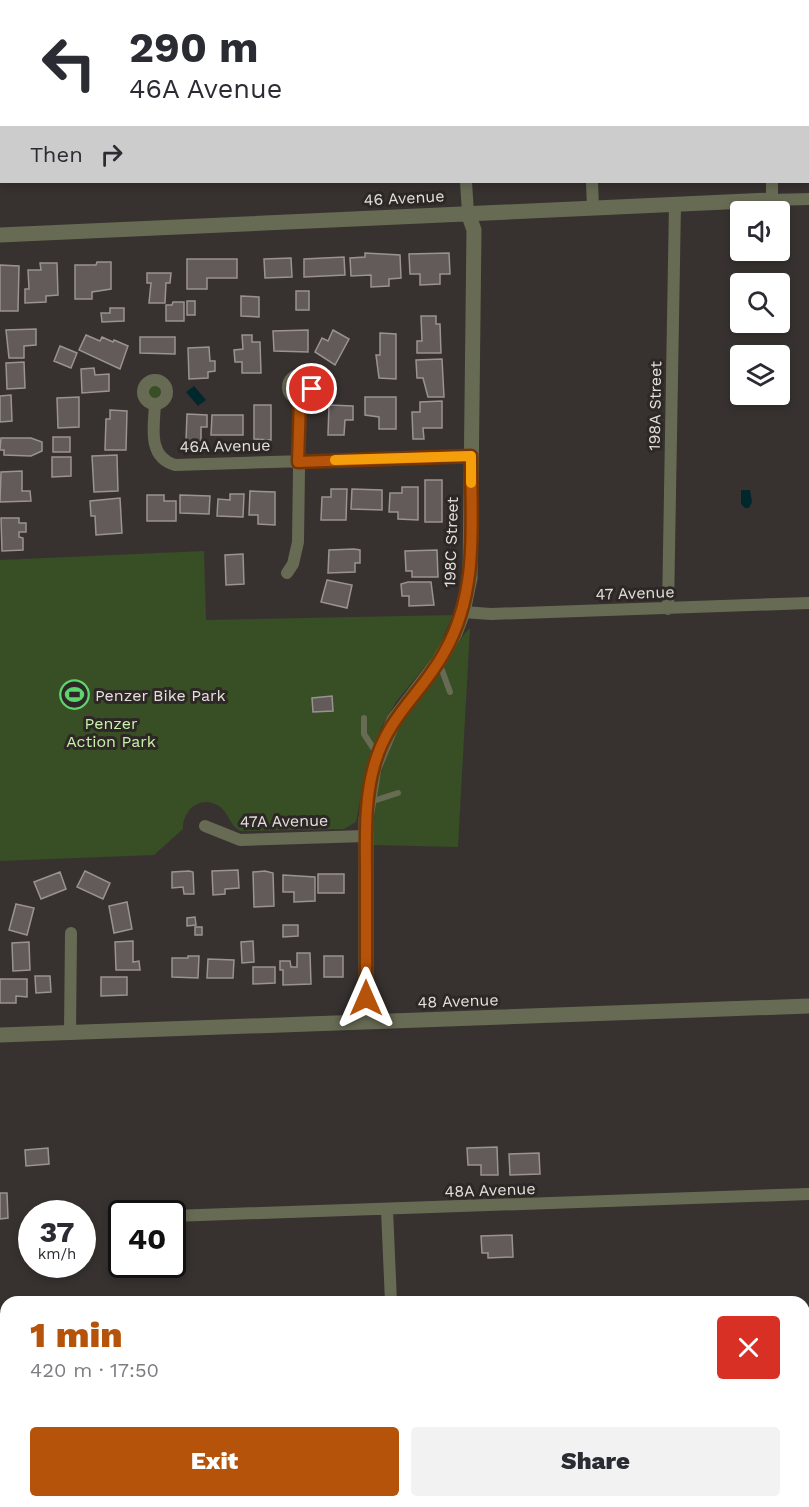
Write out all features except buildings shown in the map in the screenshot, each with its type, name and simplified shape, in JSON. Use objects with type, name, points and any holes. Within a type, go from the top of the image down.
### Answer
[{"type":"street","name":"198C Street","points":[[366,1022],[367,804],[378,755],[394,720],[439,661],[463,612],[471,572],[474,230],[468,213],[466,183]]},
{"type":"street","points":[[592,183],[593,208]]},
{"type":"street","points":[[772,183],[772,200]]},
{"type":"street","name":"46 Avenue","points":[[0,235],[809,199]]},
{"type":"street","name":"198A Street","points":[[668,609],[675,204]]},
{"type":"street","points":[[287,573],[293,564],[298,542],[300,399]]},
{"type":"street","name":"46A Avenue","points":[[155,404],[154,441],[161,458],[168,463],[182,465],[471,456]]},
{"type":"street","name":"47 Avenue","points":[[463,612],[491,614],[809,603]]},
{"type":"street","name":"47A Avenue","points":[[205,826],[240,840],[366,836]]},
{"type":"street","points":[[70,933],[70,1032]]},
{"type":"street","name":"48 Avenue","points":[[0,1035],[809,1006]]},
{"type":"street","name":"48A Avenue","points":[[186,1216],[809,1194]]},
{"type":"street","points":[[387,1210],[391,1296]]},
{"type":"lane","points":[[439,661],[450,692]]},
{"type":"lane","points":[[364,718],[364,734],[367,743],[378,755]]},
{"type":"lane","points":[[367,804],[398,793]]},
{"type":"green space","points":[[297,380],[303,380],[307,387],[303,394],[297,394],[293,390],[293,384]]},
{"type":"green space","points":[[154,385],[159,387],[161,392],[159,397],[154,399],[149,397],[147,392],[149,387]]},
{"type":"green space","name":"Penzer Action Park","points":[[204,551],[206,620],[453,615],[436,653],[396,702],[381,728],[367,764],[356,822],[344,829],[241,831],[233,825],[220,806],[203,802],[192,807],[185,817],[183,829],[154,855],[0,861],[0,560]]},
{"type":"green space","points":[[470,628],[458,847],[373,845],[377,793],[390,744],[407,713],[435,679]]},
{"type":"water","points":[[194,386],[206,400],[198,406],[186,392]]},
{"type":"water","points":[[741,490],[750,490],[752,502],[749,508],[741,504]]},
{"type":"slow traffic","points":[[335,460],[471,456],[471,483]]},
{"type":"place","name":"Penzer Bike Park","points":[[74,695]]},
{"type":"route","points":[[312,389],[308,396],[300,399],[298,462],[471,456],[471,565],[463,612],[445,652],[394,720],[378,755],[369,790],[366,836],[366,998]]}]
